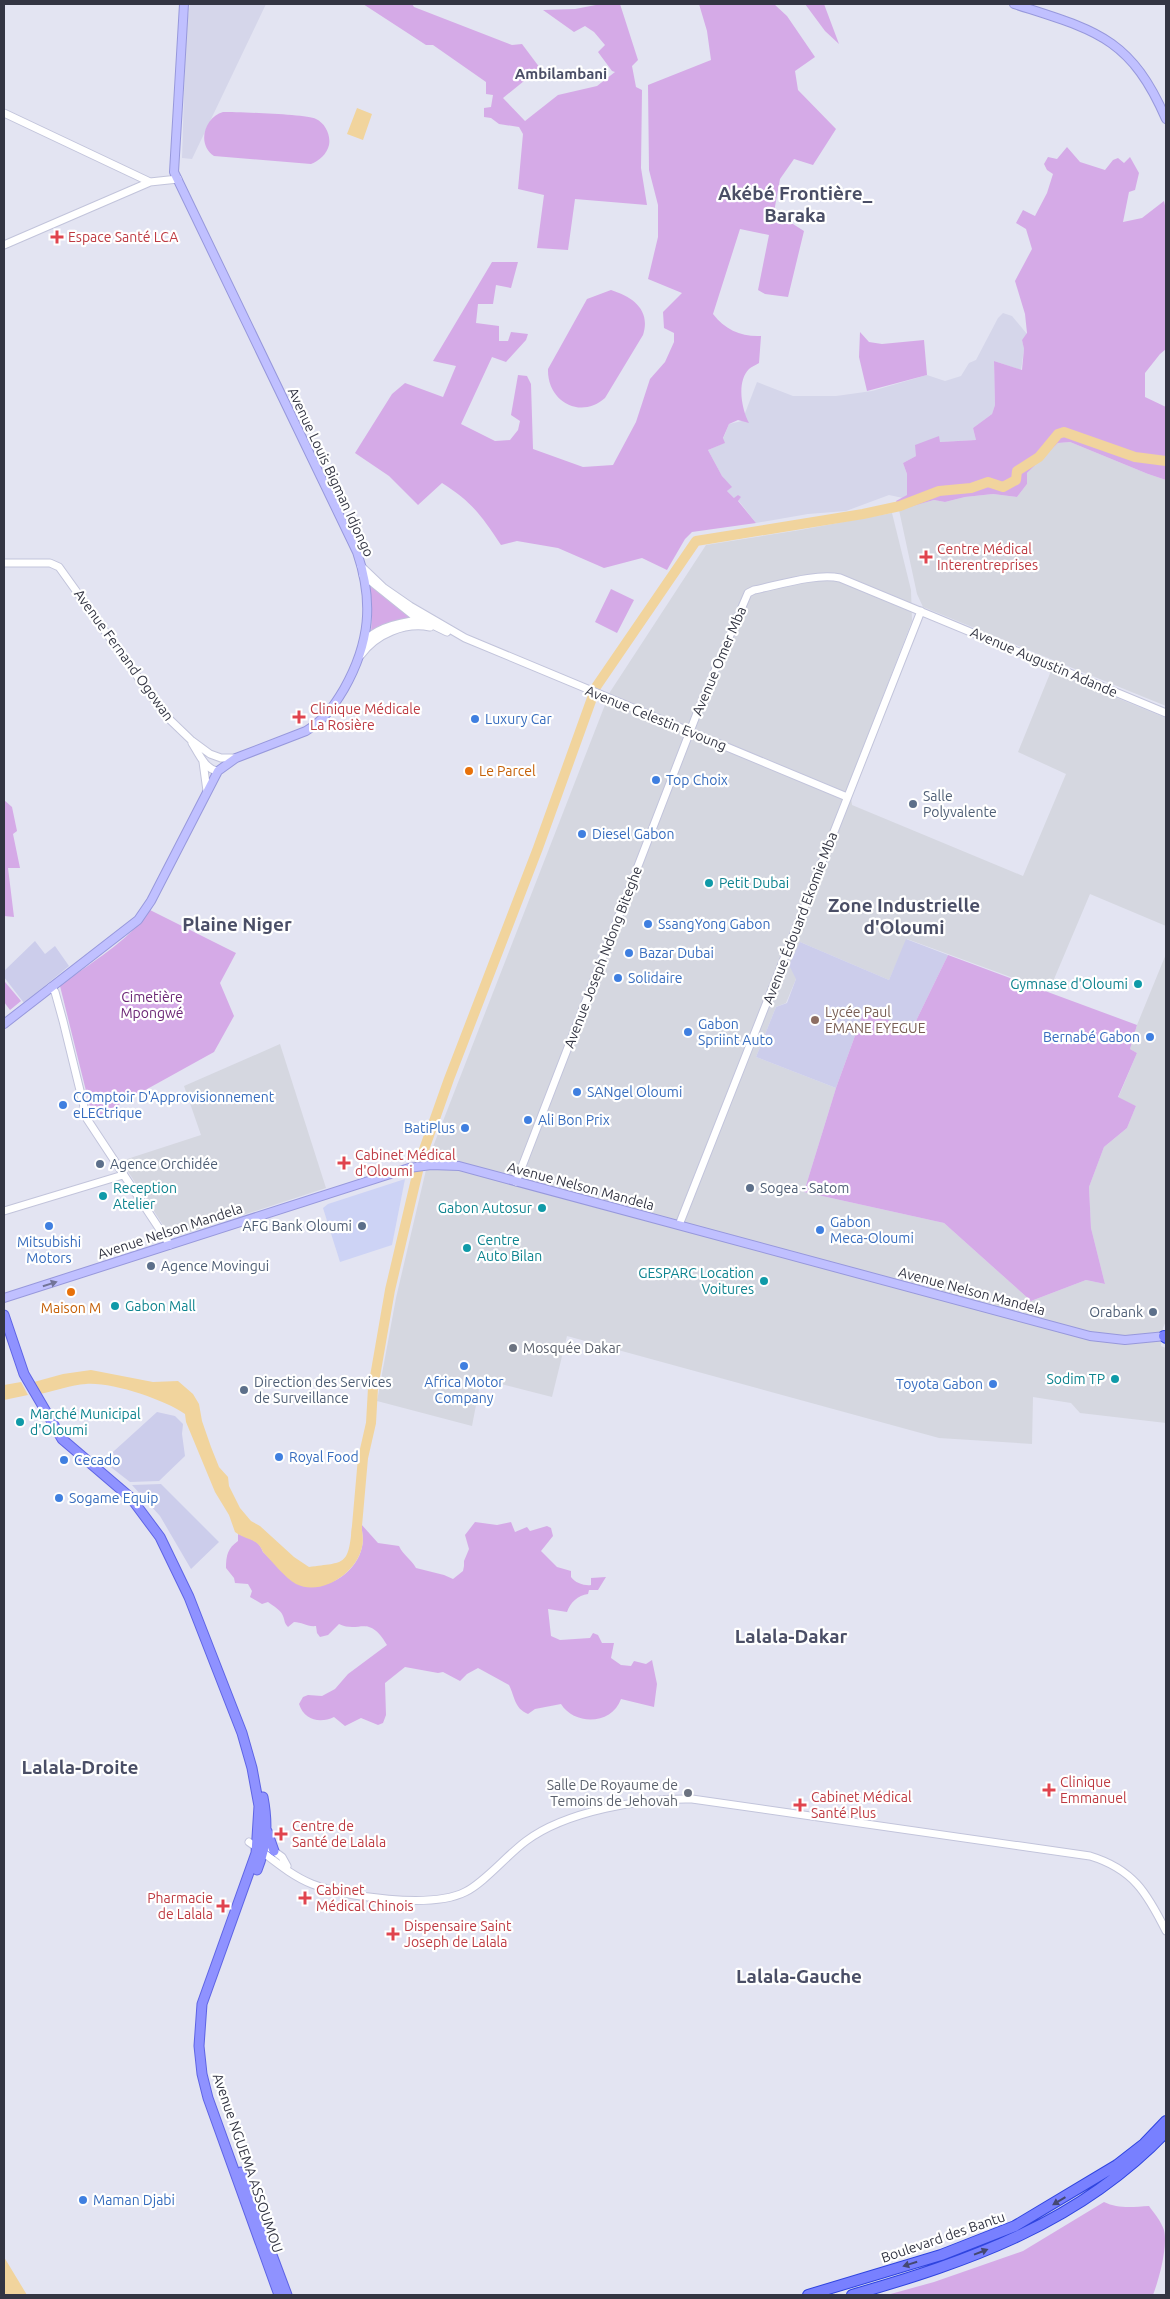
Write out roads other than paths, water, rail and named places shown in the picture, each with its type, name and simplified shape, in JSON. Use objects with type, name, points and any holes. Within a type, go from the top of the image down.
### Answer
[{"type":"highway","points":[[1082,2187],[1132,2147],[1166,2111]]},
{"type":"highway","points":[[1133,2158],[1166,2121]]},
{"type":"highway","points":[[1133,2158],[1166,2132]]},
{"type":"highway","points":[[1091,2196],[1116,2184],[1166,2142]]},
{"type":"highway","name":"Boulevard des Bantu","points":[[808,2295],[975,2243],[1015,2226],[1133,2158]]},
{"type":"highway","name":"Boulevard des Bantu","points":[[852,2295],[920,2275],[993,2248],[1028,2232],[1091,2196],[1133,2158]]},
{"type":"main road","name":"Avenue Louis Bigman Idjongo","points":[[4,1024],[138,920],[151,901],[218,771],[236,758],[292,738],[316,726],[338,700],[360,655],[363,643],[368,614],[361,566],[352,542],[174,172],[184,4]]},
{"type":"main road","points":[[1014,4],[1082,27],[1099,34],[1114,44],[1139,68],[1166,119]]},
{"type":"main road","name":"Avenue Nelson Mandela","points":[[4,1298],[409,1168],[431,1165],[459,1166],[1090,1336],[1125,1340],[1164,1334]]},
{"type":"main road","points":[[4,1315],[18,1361],[35,1395],[62,1439],[117,1486],[142,1511],[160,1536],[171,1556],[242,1733],[255,1780],[259,1806],[261,1847]]},
{"type":"main road","points":[[57,1429],[138,1499],[160,1526],[172,1547],[196,1601],[247,1731],[261,1784],[266,1830],[274,1851]]},
{"type":"main road","points":[[244,1895],[266,1830]]},
{"type":"main road","name":"Avenue NGUEMA ASSOUMOU","points":[[244,1895],[202,2004],[199,2046],[202,2074],[208,2098],[279,2295]]},
{"type":"main road","name":"Avenue NGUEMA ASSOUMOU","points":[[244,1895],[210,1993],[205,2023],[205,2060],[224,2127],[287,2295]]},
{"type":"street","points":[[4,113],[150,182]]},
{"type":"street","points":[[4,246],[150,182],[178,179]]},
{"type":"street","name":"Avenue Fernand Ogowan","points":[[4,563],[50,563],[59,567],[165,716],[214,762],[218,771]]},
{"type":"street","points":[[361,566],[396,597],[465,638]]},
{"type":"street","points":[[363,575],[420,620],[465,638]]},
{"type":"street","name":"Avenue Omer Mba","points":[[690,732],[748,593],[763,588],[830,576],[864,587],[922,611]]},
{"type":"street","name":"Avenue Augustin Adande","points":[[922,611],[1166,713]]},
{"type":"street","name":"Avenue Édouard Ekomie Mba","points":[[679,1225],[922,611]]},
{"type":"street","points":[[363,643],[379,631],[420,620],[433,620]]},
{"type":"street","points":[[360,655],[377,638],[401,629],[423,626],[442,630]]},
{"type":"street","name":"Avenue Celestin Evoung","points":[[465,638],[586,690],[848,797]]},
{"type":"street","name":"Avenue Joseph Ndong Biteghe","points":[[516,1182],[690,732]]},
{"type":"street","points":[[207,791],[203,753],[221,758],[236,758]]},
{"type":"street","points":[[51,987],[55,992],[63,1021],[87,1119],[170,1245]]},
{"type":"street","points":[[4,1211],[124,1175]]},
{"type":"street","points":[[261,1847],[290,1871],[311,1883],[350,1894],[388,1899],[422,1900],[457,1895],[473,1887],[526,1841],[557,1822],[594,1812],[658,1800],[692,1799],[1050,1851],[1076,1853],[1096,1858],[1120,1869],[1140,1885],[1152,1902],[1166,1931]]},
{"type":"street","points":[[261,1847],[274,1851],[282,1857],[290,1871]]},
{"type":"waterway","points":[[356,1537],[363,1458],[371,1423],[373,1388],[390,1290],[421,1158],[449,1079],[538,848],[596,687],[696,541],[863,514],[900,506],[939,491],[971,488],[988,482],[1003,487],[1016,480],[1017,471],[1039,457],[1058,434],[1064,432],[1135,457],[1166,461]]},
{"type":"place","name":"Espace Santé LCA","points":[[57,237]]},
{"type":"place","name":"Centre Médical Interentreprises","points":[[926,557]]},
{"type":"place","name":"Clinique Médicale La Rosière","points":[[299,717]]},
{"type":"place","name":"Luxury Car","points":[[475,719]]},
{"type":"place","name":"Le Parcel","points":[[469,771]]},
{"type":"place","name":"Top Choix","points":[[656,780]]},
{"type":"place","name":"Salle Polyvalente","points":[[913,804]]},
{"type":"place","name":"Diesel Gabon","points":[[582,834]]},
{"type":"place","name":"Petit Dubai","points":[[709,883]]},
{"type":"place","name":"SsangYong Gabon","points":[[648,924]]},
{"type":"place","name":"Bazar Dubai","points":[[629,953]]},
{"type":"place","name":"Solidaire","points":[[618,978]]},
{"type":"place","name":"Gymnase d'Oloumi","points":[[1138,984]]},
{"type":"place","name":"Lycée Paul EMANE EYEGUE","points":[[815,1020]]},
{"type":"place","name":"Gabon Spriint Auto","points":[[688,1032]]},
{"type":"place","name":"Bernabé Gabon","points":[[1150,1037]]},
{"type":"place","name":"SANgel Oloumi","points":[[577,1092]]},
{"type":"place","name":"COmptoir D'Approvisionnement eLECtrique","points":[[63,1105]]},
{"type":"place","name":"Ali Bon Prix","points":[[528,1120]]},
{"type":"place","name":"BatiPlus","points":[[465,1128]]},
{"type":"place","name":"Cabinet Médical d'Oloumi","points":[[344,1163]]},
{"type":"place","name":"Agence Orchidée","points":[[100,1164]]},
{"type":"place","name":"Sogea - Satom","points":[[750,1188]]},
{"type":"place","name":"Reception Atelier","points":[[103,1196]]},
{"type":"place","name":"Gabon Autosur","points":[[542,1208]]},
{"type":"place","name":"Mitsubishi Motors","points":[[49,1226]]},
{"type":"place","name":"AFG Bank Oloumi","points":[[362,1226]]},
{"type":"place","name":"Gabon Meca-Oloumi","points":[[820,1230]]},
{"type":"place","name":"Centre Auto Bilan","points":[[467,1248]]},
{"type":"place","name":"Agence Movingui","points":[[151,1266]]},
{"type":"place","name":"GESPARC Location Voitures","points":[[764,1281]]},
{"type":"place","name":"Maison M","points":[[71,1292]]},
{"type":"place","name":"Gabon Mall","points":[[115,1306]]},
{"type":"place","name":"Orabank","points":[[1153,1312]]},
{"type":"place","name":"Mosquée Dakar","points":[[513,1348]]},
{"type":"place","name":"Africa Motor Company","points":[[464,1366]]},
{"type":"place","name":"Sodim TP","points":[[1115,1379]]},
{"type":"place","name":"Toyota Gabon","points":[[993,1384]]},
{"type":"place","name":"Direction des Services de Surveillance","points":[[244,1390]]},
{"type":"place","name":"Marché Municipal d'Oloumi","points":[[20,1422]]},
{"type":"place","name":"Royal Food","points":[[279,1457]]},
{"type":"place","name":"Cecado","points":[[64,1460]]},
{"type":"place","name":"Sogame Equip","points":[[59,1498]]},
{"type":"place","name":"Clinique Emmanuel","points":[[1049,1790]]},
{"type":"place","name":"Salle De Royaume de Temoins de Jehovah","points":[[688,1793]]},
{"type":"place","name":"Cabinet Médical Santé Plus","points":[[800,1805]]},
{"type":"place","name":"Centre de Santé de Lalala","points":[[281,1834]]},
{"type":"place","name":"Cabinet Médical Chinois","points":[[305,1898]]},
{"type":"place","name":"Pharmacie de Lalala","points":[[223,1906]]},
{"type":"place","name":"Dispensaire Saint Joseph de Lalala","points":[[393,1934]]},
{"type":"place","name":"Maman Djabi","points":[[83,2200]]},
{"type":"district","name":"Ambilambani","points":[[561,73]]},
{"type":"district","name":"Akébé Frontière_ Baraka","points":[[795,204]]},
{"type":"district","name":"Zone Industrielle d'Oloumi","points":[[904,916]]},
{"type":"district","name":"Plaine Niger","points":[[237,924]]},
{"type":"district","name":"Lalala-Dakar","points":[[791,1636]]},
{"type":"district","name":"Lalala-Droite","points":[[80,1767]]},
{"type":"district","name":"Lalala-Gauche","points":[[799,1976]]},
{"type":"park label","name":"Cimetière Mpongwé","points":[[152,1006]]}]
